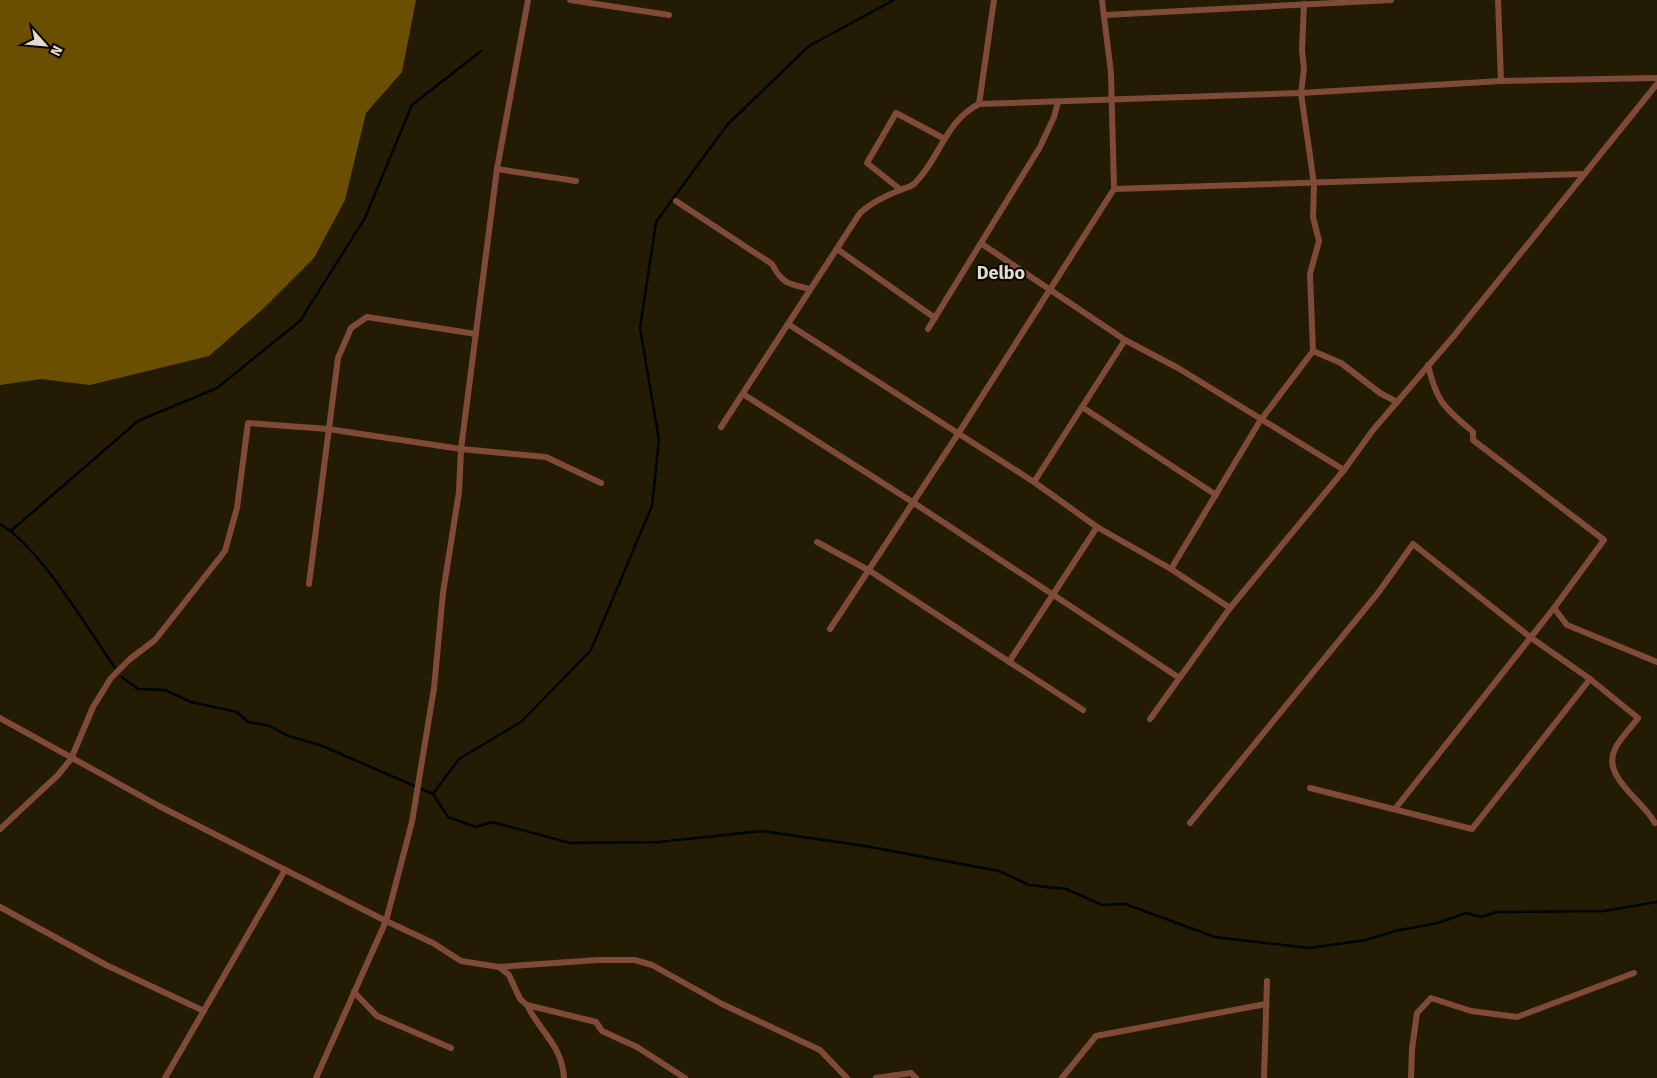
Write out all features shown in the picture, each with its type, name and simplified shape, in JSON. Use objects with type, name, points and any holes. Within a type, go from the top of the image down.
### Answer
[{"type":"street","points":[[316,1078],[386,921],[412,822],[434,688],[443,593],[459,492],[461,449],[497,169],[528,0]]},
{"type":"street","points":[[570,0],[669,15]]},
{"type":"street","points":[[979,104],[994,0]]},
{"type":"street","points":[[830,629],[914,503],[1114,189],[1111,73],[1102,0]]},
{"type":"street","points":[[1105,14],[1391,0]]},
{"type":"street","points":[[1498,0],[1501,81]]},
{"type":"street","points":[[1170,569],[1260,421],[1313,351],[1310,274],[1319,241],[1313,217],[1314,184],[1301,94],[1304,69],[1302,50],[1304,4]]},
{"type":"street","points":[[722,427],[860,213],[870,203],[911,186],[922,176],[943,138],[961,116],[979,104],[1301,94],[1501,81],[1657,78]]},
{"type":"street","points":[[1150,719],[1178,677],[1230,608],[1344,470],[1397,402],[1453,337],[1582,174],[1657,84]]},
{"type":"street","points":[[928,329],[982,244],[1044,140],[1058,102]]},
{"type":"street","points":[[901,190],[867,163],[896,113],[943,138]]},
{"type":"street","points":[[497,169],[576,181]]},
{"type":"street","points":[[1114,189],[1582,174]]},
{"type":"street","points":[[676,201],[772,264],[778,277],[787,283],[810,289]]},
{"type":"street","points":[[982,244],[1125,340],[1178,368],[1260,421],[1344,470]]},
{"type":"street","points":[[836,249],[935,318]]},
{"type":"street","points":[[308,584],[338,358],[351,328],[367,317],[476,334]]},
{"type":"street","points":[[788,324],[1034,482],[1097,527],[1170,569],[1230,608]]},
{"type":"street","points":[[1034,482],[1125,340]]},
{"type":"street","points":[[1313,351],[1341,363],[1380,393],[1397,402]]},
{"type":"street","points":[[1394,809],[1554,608],[1604,540],[1473,440],[1473,432],[1446,409],[1434,391],[1428,365]]},
{"type":"street","points":[[743,394],[1054,594],[1178,677]]},
{"type":"street","points":[[1082,407],[1216,495]]},
{"type":"street","points":[[0,829],[58,774],[71,758],[93,707],[111,678],[130,658],[155,640],[225,551],[237,508],[248,423],[328,429],[461,449],[546,457],[600,483]]},
{"type":"street","points":[[1009,662],[1097,527]]},
{"type":"street","points":[[817,542],[870,571],[1083,710]]},
{"type":"street","points":[[1190,823],[1378,593],[1413,544],[1530,637],[1590,679],[1638,718],[1614,750],[1610,764],[1614,775],[1639,801],[1656,824]]},
{"type":"street","points":[[1554,608],[1567,625],[1657,662]]},
{"type":"street","points":[[1310,788],[1472,829],[1590,679]]},
{"type":"street","points":[[2,720],[104,774],[159,806],[433,943],[461,961],[499,966],[598,960],[635,960],[652,965],[722,1004],[820,1050],[847,1078]]},
{"type":"street","points":[[165,1078],[285,870]]},
{"type":"street","points":[[0,907],[106,965],[204,1011]]},
{"type":"street","points":[[499,966],[509,975],[520,999],[527,1004],[596,1022],[602,1031],[637,1047],[686,1078]]},
{"type":"street","points":[[1411,1078],[1412,1049],[1417,1013],[1431,998],[1471,1011],[1517,1017],[1634,973]]},
{"type":"street","points":[[1264,1078],[1267,981]]},
{"type":"street","points":[[354,992],[377,1016],[451,1048]]},
{"type":"street","points":[[527,1004],[536,1022],[551,1037],[562,1061],[564,1078]]},
{"type":"street","points":[[1062,1078],[1096,1036],[1266,1004]]},
{"type":"street","points":[[876,1078],[911,1074],[916,1078]]},
{"type":"shaded area","points":[[0,0],[416,0],[402,72],[366,113],[345,200],[314,258],[264,308],[209,356],[90,385],[41,379],[0,385]]},
{"type":"waterway","points":[[433,794],[459,759],[521,722],[591,650],[652,506],[659,440],[640,328],[656,222],[727,125],[809,46],[894,0]]},
{"type":"waterway","points":[[12,530],[138,421],[217,388],[300,321],[365,218],[412,105],[481,51]]},
{"type":"waterway","points":[[0,524],[31,550],[77,611],[115,668]]},
{"type":"waterway","points":[[122,677],[138,689],[165,690],[191,702],[237,712],[248,722],[270,726],[288,736],[320,745],[433,794],[448,817],[476,827],[492,822],[570,843],[659,842],[762,831],[865,846],[999,871],[1029,885],[1066,889],[1102,905],[1125,904],[1215,937],[1309,948],[1366,940],[1395,931],[1438,923],[1466,913],[1481,917],[1496,912],[1604,911],[1657,902]]},
{"type":"district","name":"Delbo","points":[[1001,273]]}]
